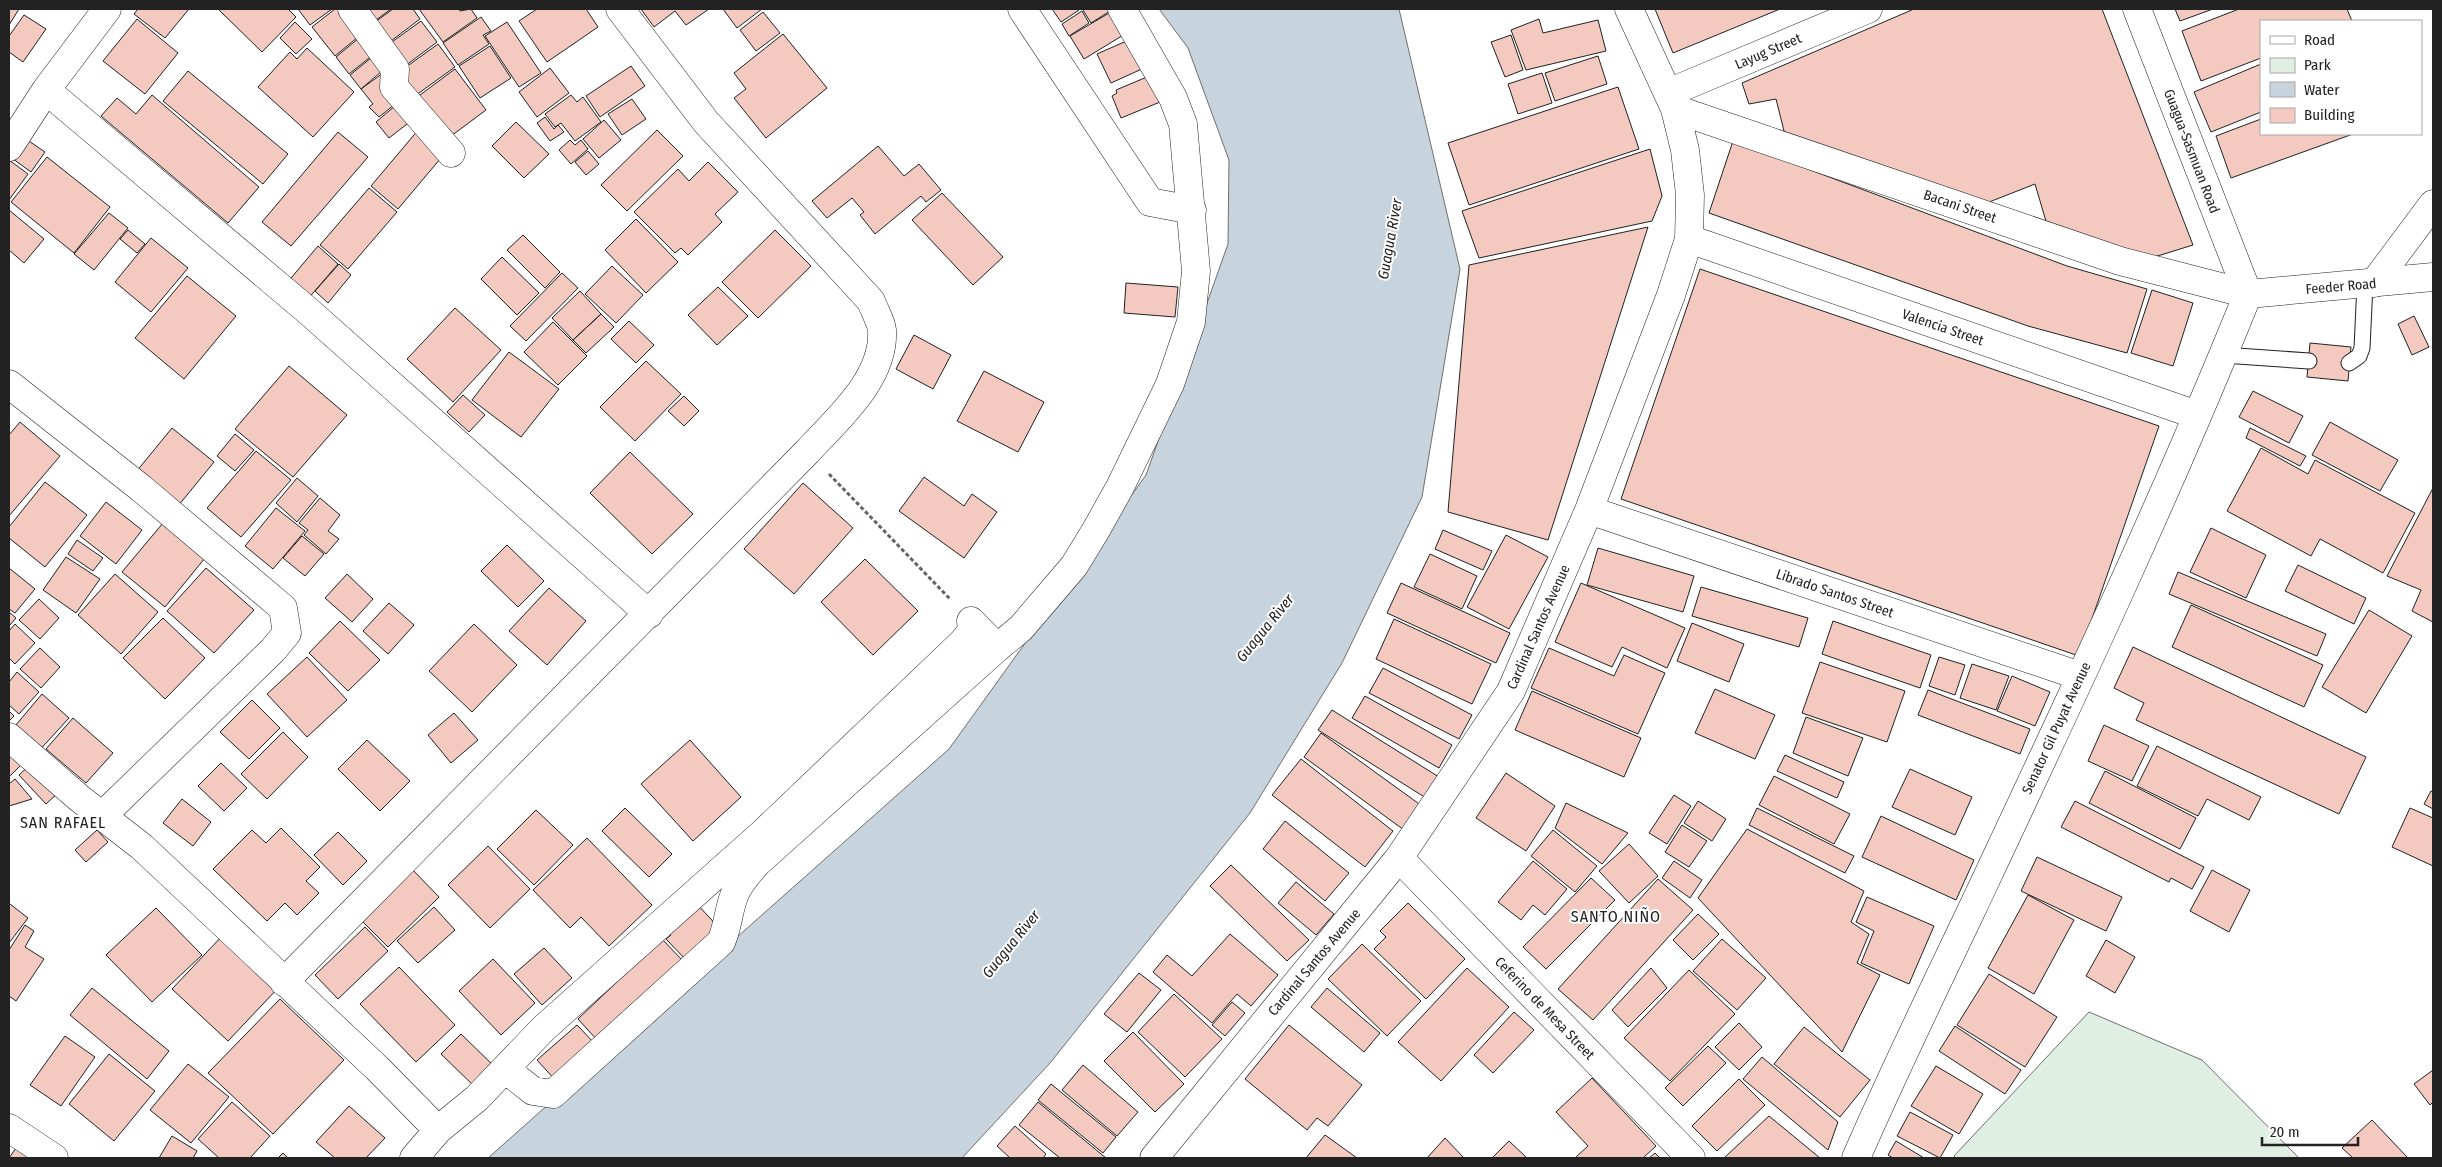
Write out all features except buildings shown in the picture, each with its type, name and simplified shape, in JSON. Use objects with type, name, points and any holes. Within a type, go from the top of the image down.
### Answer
[{"type":"street","points":[[9,146],[46,90],[107,9]]},
{"type":"street","points":[[352,9],[395,69],[394,87],[451,153]]},
{"type":"street","points":[[284,982],[807,452],[858,396],[878,361],[882,330],[871,301],[706,122],[620,9]]},
{"type":"street","points":[[1022,9],[1150,202],[1192,210]]},
{"type":"street","points":[[505,1069],[533,1091],[544,1095],[553,1094],[721,942],[726,931],[734,895],[746,875],[996,648],[1021,628],[1074,566],[1120,487],[1170,384],[1191,322],[1196,271],[1183,124],[1173,98],[1122,9]]},
{"type":"street","name":"Cardinal Santos Avenue","points":[[1154,1158],[1400,858],[1511,691],[1589,510],[1671,295],[1689,239],[1689,186],[1685,150],[1671,101],[1629,9]]},
{"type":"street","name":"Layug Street","points":[[1671,101],[1868,9]]},
{"type":"street","name":"Guagua-Sasmuan Road","points":[[2137,9],[2248,294]]},
{"type":"street","points":[[46,90],[300,304],[649,614]]},
{"type":"street","name":"Bacani Street","points":[[1671,101],[2120,261],[2248,294]]},
{"type":"street","points":[[2370,283],[2433,204]]},
{"type":"street","name":"Valencia Street","points":[[1689,239],[2197,415]]},
{"type":"street","name":"Feeder Road","points":[[2248,294],[2433,277]]},
{"type":"street","name":"Senator Gil Puyat Avenue","points":[[1856,1158],[1897,1065],[2080,676],[2197,415],[2248,294]]},
{"type":"street","points":[[9,384],[142,489],[283,608],[286,620],[287,632],[273,650],[103,815]]},
{"type":"street","name":"Librado Santos Street","points":[[1589,510],[2080,676]]},
{"type":"street","points":[[972,620],[996,648]]},
{"type":"street","points":[[414,1158],[438,1130],[477,1098],[544,1028],[763,833],[962,643],[972,631],[972,620]]},
{"type":"street","points":[[9,737],[142,847],[376,1068],[438,1130]]},
{"type":"street","name":"Ceferino de Mesa Street","points":[[1400,858],[1691,1158]]},
{"type":"street","points":[[9,1128],[54,1158]]},
{"type":"lane","points":[[2350,363],[2359,356],[2362,348],[2370,283]]},
{"type":"lane","points":[[2223,355],[2309,361]]},
{"type":"path","points":[[807,452],[972,620]]},
{"type":"green space","points":[[2089,1012],[2202,1060],[2299,1158],[1956,1158],[1954,1156]]},
{"type":"water","name":"Guagua River","points":[[1159,9],[1399,9],[1460,269],[1422,497],[1342,663],[1250,813],[1050,1063],[962,1158],[488,1158],[949,749],[1146,475],[1228,244],[1229,160],[1188,48]]},
{"type":"district","name":"SAN RAFAEL","points":[[63,822]]},
{"type":"district","name":"SANTO NIÑO","points":[[1616,916]]}]
